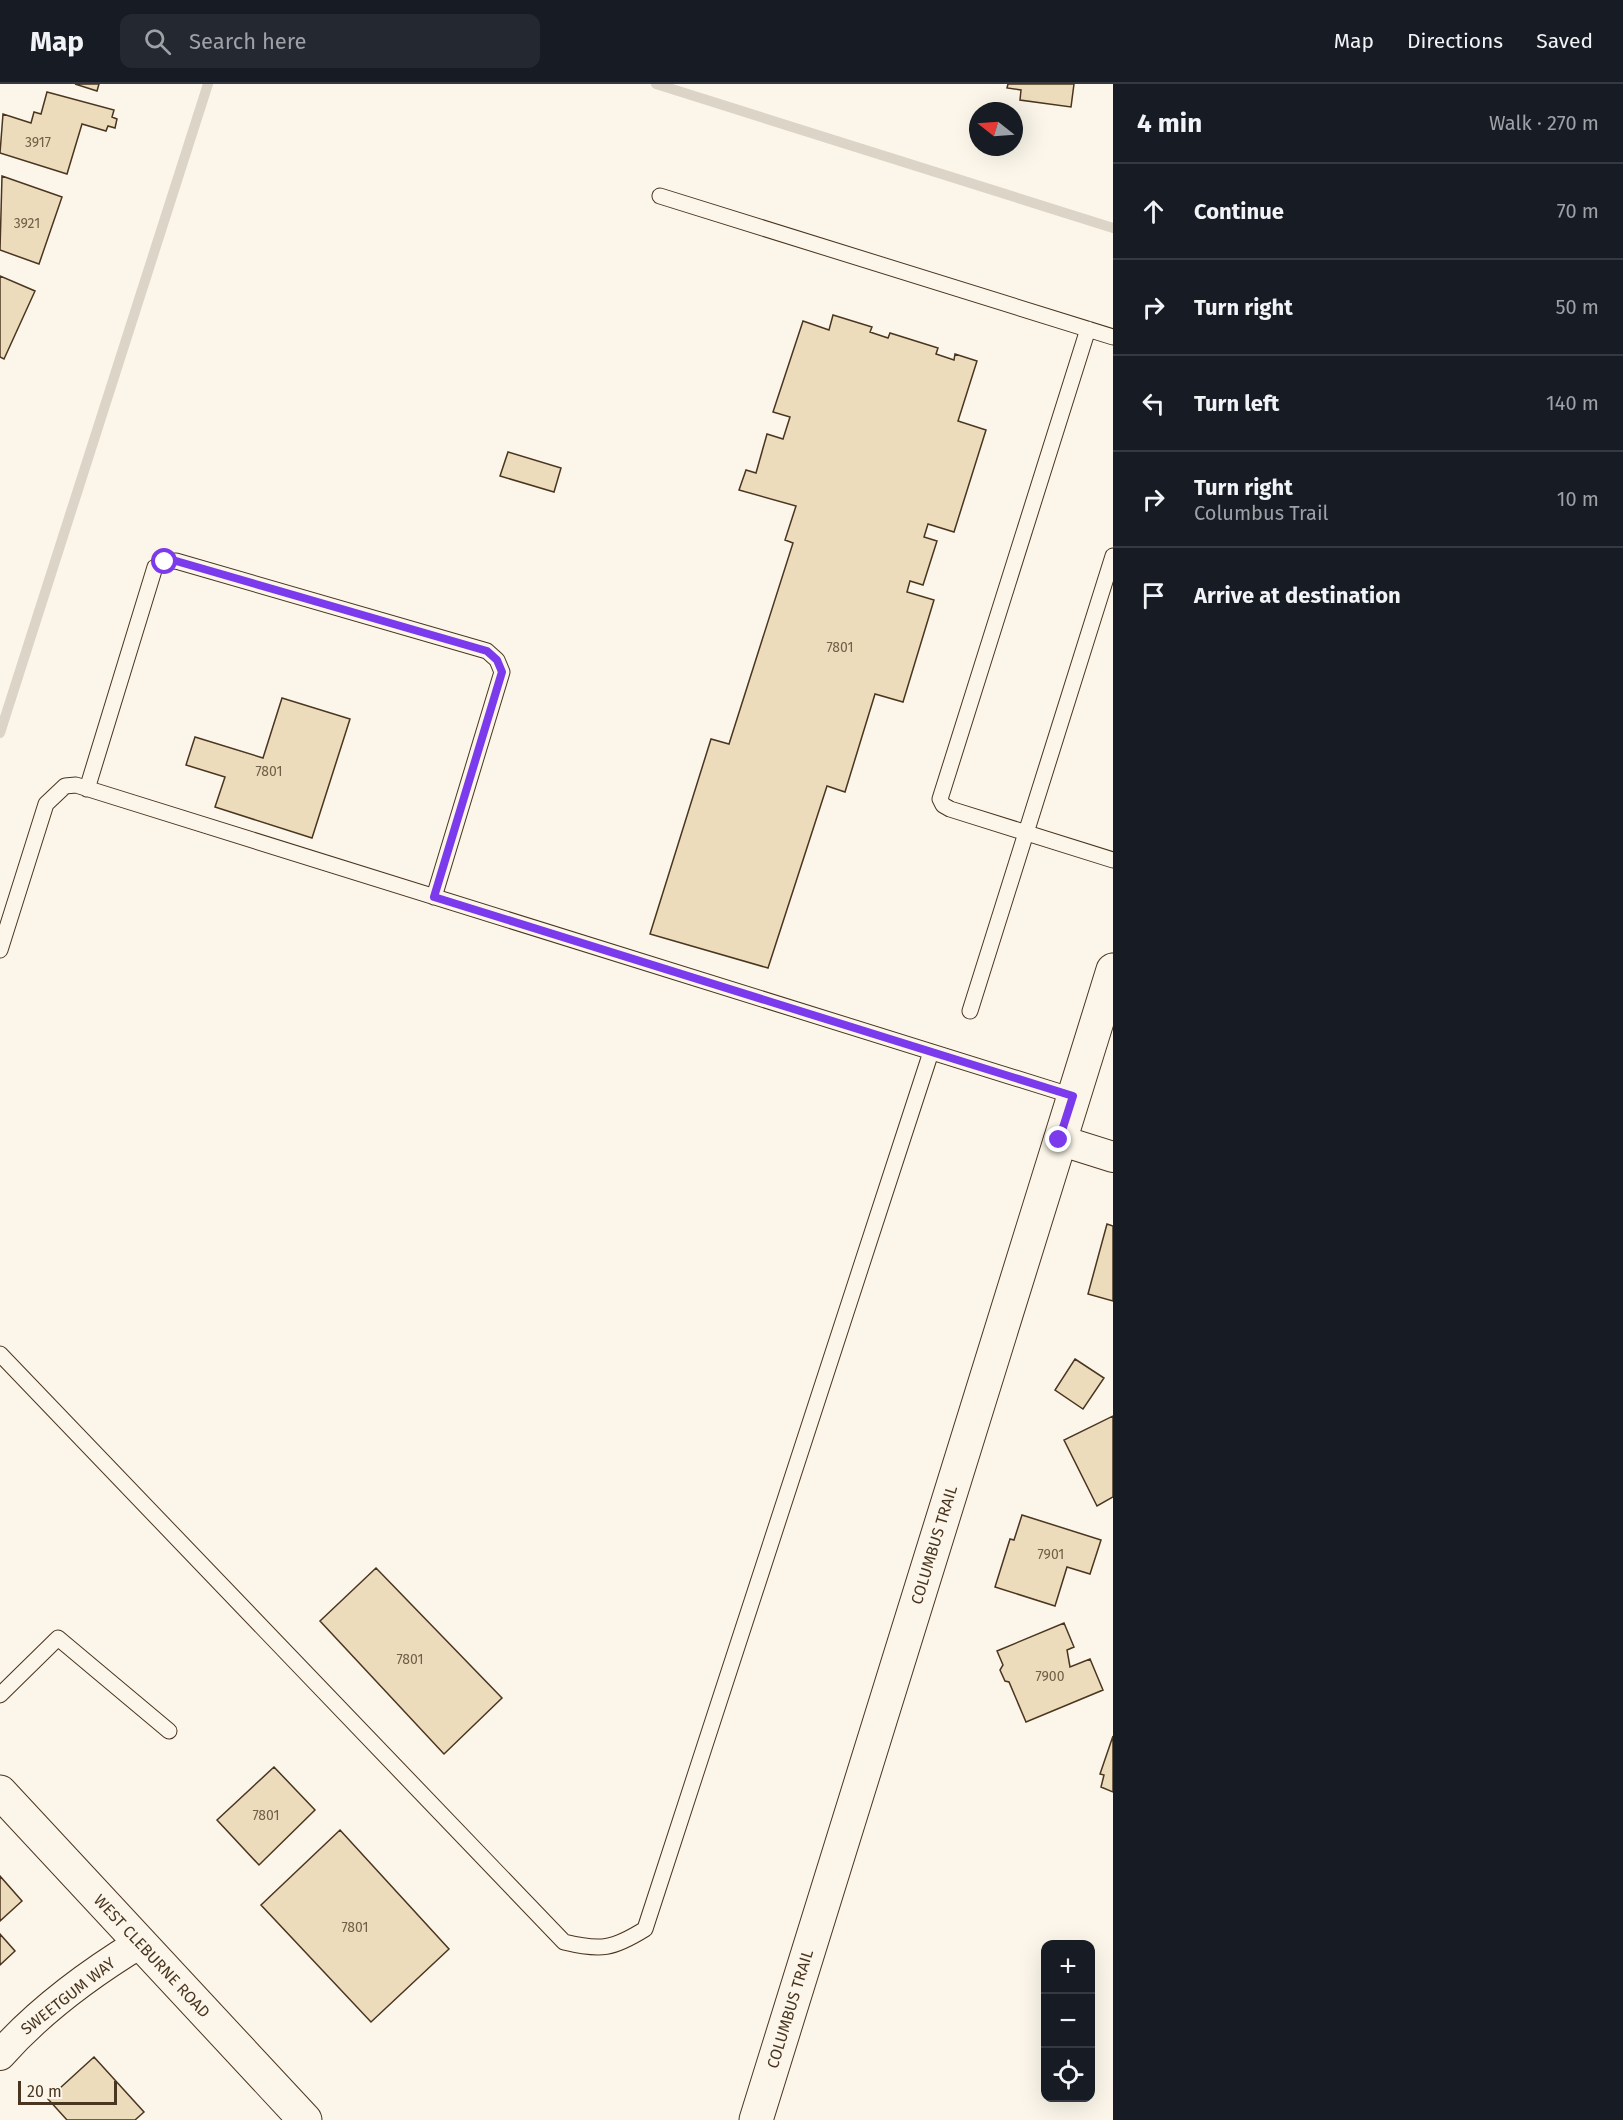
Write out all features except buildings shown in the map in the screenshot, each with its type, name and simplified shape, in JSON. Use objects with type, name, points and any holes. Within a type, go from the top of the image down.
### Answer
[{"type":"street","name":"COLUMBUS TRAIL","points":[[756,2120],[1113,970]]},
{"type":"street","points":[[1059,1140],[1113,1157]]},
{"type":"street","name":"WEST CLEBURNE ROAD","points":[[0,1792],[305,2120]]},
{"type":"street","name":"SWEETGUM WAY","points":[[0,2055],[23,2030],[96,1970],[140,1943]]},
{"type":"lane","points":[[660,196],[1113,337]]},
{"type":"lane","points":[[1088,329],[940,799],[943,805],[950,809],[1113,860]]},
{"type":"lane","points":[[970,1011],[1113,556]]},
{"type":"lane","points":[[87,789],[155,567],[165,562],[176,561],[487,651],[497,660],[502,672],[434,897]]},
{"type":"lane","points":[[0,950],[46,804],[64,786],[76,785],[1073,1096]]},
{"type":"lane","points":[[0,1354],[564,1942],[594,1949],[619,1945],[645,1929],[931,1052]]},
{"type":"lane","points":[[0,1695],[58,1638],[170,1731]]},
{"type":"waterway","points":[[0,733],[208,84]]},
{"type":"waterway","points":[[656,84],[1113,228]]},
{"type":"route","points":[[165,562],[176,561],[487,651],[497,660],[502,672],[434,897],[1073,1096],[1059,1140]]}]
